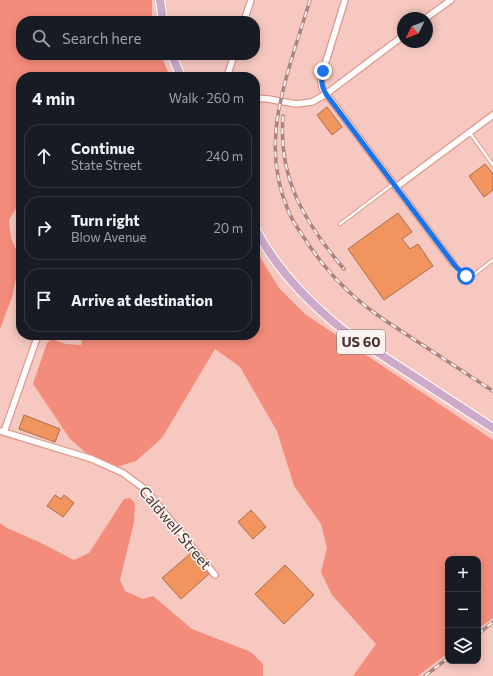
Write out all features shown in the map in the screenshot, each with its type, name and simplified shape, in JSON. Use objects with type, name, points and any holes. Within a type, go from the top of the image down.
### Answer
[{"type":"main road","points":[[160,0],[162,16]]},
{"type":"main road","points":[[174,60],[179,72]]},
{"type":"main road","name":"US 60","points":[[260,237],[266,248],[288,278],[321,313],[349,334],[493,428]]},
{"type":"street","points":[[246,16],[251,0]]},
{"type":"street","points":[[345,0],[322,77],[322,88],[453,263]]},
{"type":"street","points":[[433,13],[451,0]]},
{"type":"street","points":[[260,98],[296,104],[312,102],[326,94],[397,41]]},
{"type":"street","points":[[228,72],[232,60]]},
{"type":"street","points":[[395,185],[493,115]]},
{"type":"street","points":[[2,431],[36,340]]},
{"type":"street","name":"Caldwell Street","points":[[2,431],[48,444],[92,459],[123,473],[146,490],[215,575]]},
{"type":"lane","points":[[470,132],[493,165]]},
{"type":"lane","points":[[340,224],[395,185]]},
{"type":"lane","points":[[453,263],[466,276],[470,277],[493,260]]},
{"type":"shaded area","points":[[0,0],[152,0],[152,16],[16,16],[16,60],[163,60],[168,72],[16,72],[16,208],[9,220],[11,238],[16,250],[16,278],[12,297],[0,329]]},
{"type":"shaded area","points":[[260,257],[279,288],[305,314],[493,440],[493,618],[481,627],[481,556],[445,556],[445,655],[418,676],[353,676],[376,644],[332,595],[321,572],[327,548],[321,524],[294,486],[277,431],[240,367],[215,349],[162,438],[136,461],[116,467],[85,452],[70,439],[33,384],[47,343],[51,340],[55,340],[66,344],[81,345],[82,340],[260,340]]},
{"type":"shaded area","points":[[130,498],[135,503],[134,522],[120,580],[125,591],[143,599],[153,596],[192,629],[251,652],[263,664],[263,676],[0,676],[0,523],[7,528],[74,560],[89,553],[124,499]]},
{"type":"building","points":[[327,107],[342,127],[332,135],[317,115]]},
{"type":"building","points":[[485,164],[493,174],[493,190],[484,197],[469,176]]},
{"type":"building","points":[[398,213],[412,232],[402,239],[410,249],[418,244],[433,266],[384,300],[348,249]]},
{"type":"building","points":[[24,415],[60,429],[55,442],[19,429]]},
{"type":"building","points":[[55,495],[61,499],[64,495],[74,503],[63,517],[47,506]]},
{"type":"building","points":[[251,510],[266,527],[253,539],[238,522]]},
{"type":"building","points":[[191,553],[209,574],[181,599],[162,578]]},
{"type":"building","points":[[285,565],[314,595],[284,624],[255,594]]},
{"type":"railway","points":[[310,0],[287,75],[277,121],[275,144],[276,166],[284,199],[290,214],[298,229],[322,263],[331,274],[362,304],[493,391]]},
{"type":"railway","points":[[283,116],[285,160],[297,199],[317,235],[344,269]]},
{"type":"railway","points":[[481,632],[493,622]]},
{"type":"railway","points":[[425,676],[445,660]]},
{"type":"route","points":[[323,71],[321,82],[322,88],[326,94],[456,267],[466,276]]}]
